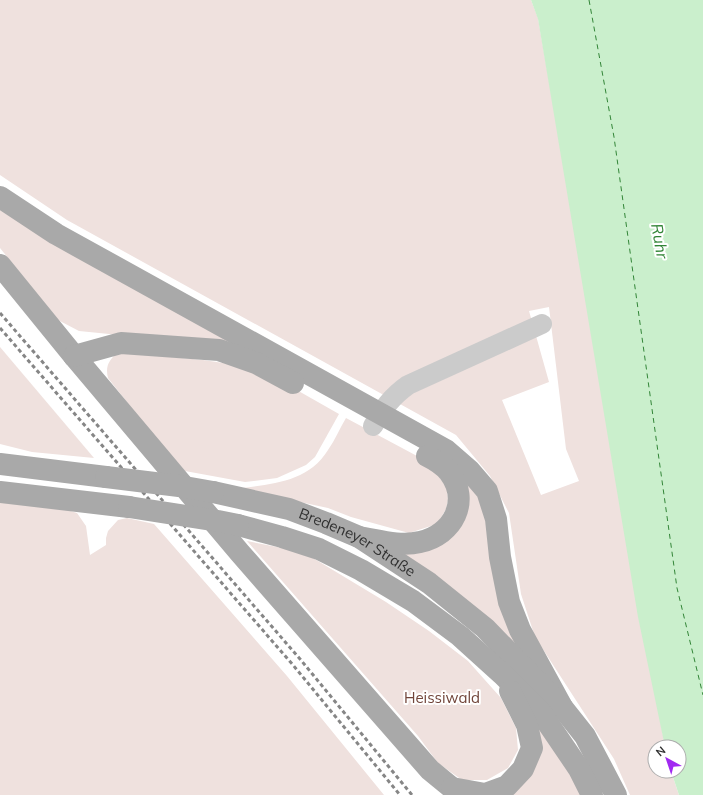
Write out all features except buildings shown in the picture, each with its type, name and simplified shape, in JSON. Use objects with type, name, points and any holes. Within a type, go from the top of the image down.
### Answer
[{"type":"main road","points":[[0,197],[56,234],[377,420],[442,464],[449,472],[457,486],[458,504],[455,515],[448,526],[424,541],[407,544],[359,537]]},
{"type":"main road","points":[[0,265],[74,356],[250,566],[430,770],[458,792],[485,794],[507,786],[523,769],[532,748],[527,725],[502,674]]},
{"type":"main road","points":[[74,356],[121,343],[219,350],[256,363],[377,420],[446,450],[469,470],[487,492],[496,519],[500,557],[509,602],[520,630],[562,706]]},
{"type":"main road","name":"Bredeneyer Straße","points":[[0,464],[179,486],[213,492],[289,509],[359,537],[429,583],[485,628],[562,706],[585,736],[616,795]]},
{"type":"main road","name":"Bredeneyer Straße","points":[[0,492],[129,507],[238,525],[319,549],[361,570],[413,601],[460,636],[502,674],[541,713],[579,769],[592,795]]},
{"type":"lane","points":[[377,420],[396,393],[408,385],[542,324]]},
{"type":"green space","points":[[0,0],[531,0],[538,18],[664,739],[647,739],[647,779],[674,779],[679,795],[630,795],[614,759],[535,637],[521,594],[509,513],[490,476],[456,435],[67,220],[0,175]],"holes":[[[549,307],[566,449],[579,481],[541,495],[502,400],[549,382],[529,311]]]},
{"type":"green space","points":[[0,206],[254,351],[220,345],[79,331],[58,320],[0,248]]},
{"type":"green space","points":[[0,347],[94,458],[32,452],[0,444]]},
{"type":"green space","points":[[118,352],[230,364],[295,389],[339,414],[315,457],[306,465],[277,478],[245,482],[185,471],[148,429],[108,378],[108,364]]},
{"type":"green space","points":[[346,418],[417,456],[432,467],[447,488],[448,500],[446,509],[439,521],[434,525],[409,533],[351,517],[328,508],[258,493],[242,488],[266,485],[301,475],[320,460],[328,450]]},
{"type":"green space","points":[[459,477],[481,494],[524,654],[386,545],[435,543]]},
{"type":"green space","points":[[0,502],[58,507],[77,513],[86,526],[90,555],[106,545],[108,531],[118,520],[127,518],[154,524],[287,676],[384,795],[0,795]]},
{"type":"green space","name":"Heissiwald","points":[[247,541],[303,552],[386,602],[429,631],[468,661],[501,698],[516,728],[518,750],[508,768],[487,780],[462,780],[438,763],[418,736]]},
{"type":"green space","points":[[536,723],[578,786],[582,795],[500,795]]},
{"type":"water","name":"Ruhr","points":[[531,0],[703,0],[703,795],[679,795],[674,779],[687,779],[687,739],[663,739],[638,617],[538,19]]},
{"type":"ferry route","points":[[589,0],[614,137],[677,588],[703,695]]},
{"type":"railway","points":[[0,313],[300,659],[412,795]]},
{"type":"railway","points":[[0,328],[293,665],[400,795]]}]
